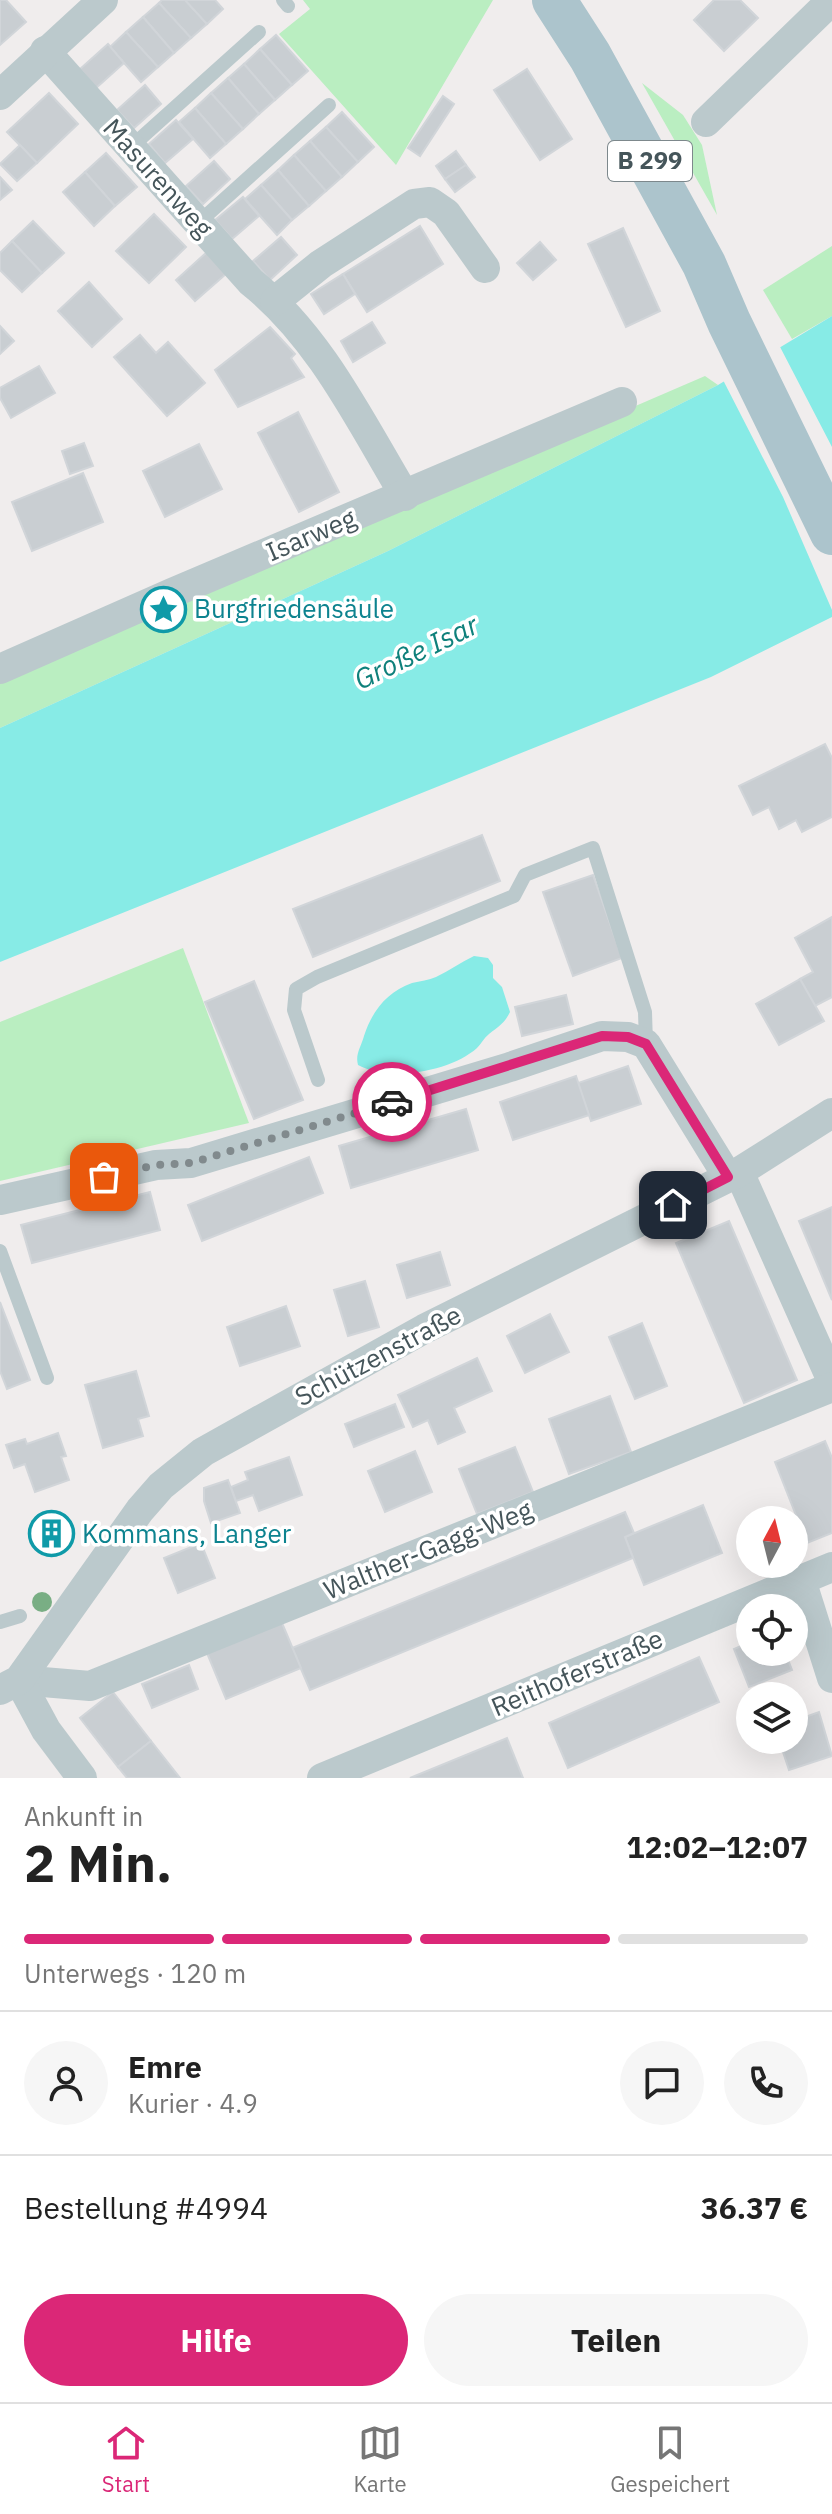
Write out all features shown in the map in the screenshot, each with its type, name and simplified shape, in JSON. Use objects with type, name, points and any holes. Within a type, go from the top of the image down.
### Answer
[{"type":"main road","name":"B 299","points":[[554,0],[590,56],[656,172],[704,264],[832,533]]},
{"type":"street","points":[[0,95],[103,0]]},
{"type":"street","points":[[706,122],[832,0]]},
{"type":"street","name":"Masurenweg","points":[[45,51],[251,282],[275,301],[316,351],[334,394],[405,496]]},
{"type":"street","points":[[275,301],[321,264],[414,204],[430,202],[446,213],[485,268]]},
{"type":"street","name":"Isarweg","points":[[0,669],[622,402]]},
{"type":"street","points":[[0,1200],[156,1165],[191,1163],[510,1067],[602,1036],[628,1037],[646,1044],[734,1174],[832,1381]]},
{"type":"street","name":"Schützenstraße","points":[[9,1685],[140,1510],[161,1486],[203,1452],[424,1329],[734,1174],[832,1113]]},
{"type":"street","name":"Walther-Gagg-Weg","points":[[9,1685],[90,1686],[832,1387]]},
{"type":"street","name":"Reithoferstraße","points":[[322,1778],[832,1567]]},
{"type":"street","points":[[801,1580],[832,1678]]},
{"type":"street","points":[[9,1685],[82,1778]]},
{"type":"lane","points":[[131,147],[259,32]]},
{"type":"lane","points":[[198,223],[329,105]]},
{"type":"lane","points":[[318,1080],[294,1010],[296,989],[317,977],[514,896],[525,875],[593,848],[645,1012],[646,1044]]},
{"type":"lane","points":[[0,1251],[47,1378]]},
{"type":"lane","points":[[0,1622],[20,1616]]},
{"type":"green space","points":[[303,0],[493,0],[396,165],[279,34],[310,9]]},
{"type":"green space","points":[[642,83],[683,115],[702,145],[717,215]]},
{"type":"green space","points":[[832,246],[832,316],[792,339],[763,290]]},
{"type":"green space","points":[[705,376],[718,385],[388,551],[0,728],[0,680]]},
{"type":"green space","points":[[183,948],[249,1123],[0,1181],[0,1022]]},
{"type":"water","name":"Große Isar","points":[[832,316],[832,617],[711,677],[0,962],[0,728],[388,551],[718,385]]},
{"type":"water","points":[[474,956],[488,958],[493,965],[493,978],[502,987],[510,1012],[477,1048],[451,1063],[419,1072],[386,1073],[358,1065],[358,1054],[367,1027],[388,997],[412,983],[436,977]]},
{"type":"pier","points":[[778,343],[832,447],[832,610],[783,497],[722,378]]},
{"type":"building","points":[[0,0],[6,0],[26,22],[0,45]]},
{"type":"building","points":[[162,0],[185,0],[207,24],[191,38],[159,3]]},
{"type":"building","points":[[185,0],[215,0],[223,9],[207,24]]},
{"type":"building","points":[[714,0],[740,0],[758,18],[724,51],[694,20]]},
{"type":"building","points":[[159,3],[191,38],[174,53],[143,17]]},
{"type":"building","points":[[143,17],[174,53],[158,67],[126,32]]},
{"type":"building","points":[[126,32],[158,67],[141,82],[110,47]]},
{"type":"building","points":[[276,35],[308,71],[292,85],[260,49]]},
{"type":"building","points":[[108,44],[124,63],[96,88],[80,69]]},
{"type":"building","points":[[260,49],[292,85],[275,100],[244,64]]},
{"type":"building","points":[[244,64],[275,100],[259,114],[228,78]]},
{"type":"building","points":[[527,69],[572,139],[540,160],[494,90]]},
{"type":"building","points":[[228,78],[259,114],[243,129],[211,93]]},
{"type":"building","points":[[145,85],[161,104],[134,128],[117,110]]},
{"type":"building","points":[[49,93],[78,124],[37,163],[7,132]]},
{"type":"building","points":[[211,93],[243,129],[226,144],[195,108]]},
{"type":"building","points":[[443,96],[454,104],[420,156],[408,148]]},
{"type":"building","points":[[195,108],[226,144],[210,158],[179,122]]},
{"type":"building","points":[[342,112],[374,147],[358,162],[326,127]]},
{"type":"building","points":[[176,120],[193,139],[165,163],[149,144]]},
{"type":"building","points":[[326,127],[358,162],[342,177],[310,141]]},
{"type":"building","points":[[310,141],[342,177],[326,191],[294,155]]},
{"type":"building","points":[[20,145],[37,163],[17,181],[0,164]]},
{"type":"building","points":[[456,151],[466,165],[445,179],[436,166]]},
{"type":"building","points":[[106,153],[137,187],[115,206],[85,172]]},
{"type":"building","points":[[294,155],[326,191],[309,206],[278,170]]},
{"type":"building","points":[[214,161],[230,179],[203,204],[186,186]]},
{"type":"building","points":[[466,165],[475,177],[455,192],[445,179]]},
{"type":"building","points":[[278,170],[309,206],[292,220],[261,185]]},
{"type":"building","points":[[85,172],[115,206],[94,226],[63,192]]},
{"type":"building","points":[[0,177],[12,190],[0,200]]},
{"type":"building","points":[[261,185],[292,220],[277,235],[245,199]]},
{"type":"building","points":[[243,197],[259,216],[232,239],[215,220]]},
{"type":"building","points":[[154,214],[186,247],[149,283],[116,251]]},
{"type":"building","points":[[33,221],[64,253],[42,273],[12,241]]},
{"type":"building","points":[[420,226],[443,264],[367,312],[343,274]]},
{"type":"building","points":[[623,228],[660,311],[626,327],[588,244]]},
{"type":"building","points":[[281,237],[297,255],[270,280],[253,261]]},
{"type":"building","points":[[12,241],[42,273],[22,292],[0,270],[0,253]]},
{"type":"building","points":[[540,242],[556,260],[533,280],[517,263]]},
{"type":"building","points":[[207,252],[226,274],[195,301],[176,280]]},
{"type":"building","points":[[343,274],[355,294],[324,314],[311,294]]},
{"type":"building","points":[[89,282],[122,319],[92,347],[58,311]]},
{"type":"building","points":[[372,322],[385,343],[353,362],[341,341]]},
{"type":"building","points":[[0,326],[14,341],[0,354]]},
{"type":"building","points":[[270,327],[295,354],[291,358],[304,377],[238,407],[215,370]]},
{"type":"building","points":[[140,335],[156,353],[168,342],[205,383],[167,416],[114,357]]},
{"type":"building","points":[[39,366],[55,393],[11,418],[0,398],[0,388]]},
{"type":"building","points":[[298,412],[339,492],[299,512],[258,433]]},
{"type":"building","points":[[84,443],[93,466],[70,474],[62,451]]},
{"type":"building","points":[[199,444],[222,489],[165,517],[143,471]]},
{"type":"building","points":[[83,473],[103,522],[32,551],[12,502]]},
{"type":"building","points":[[825,744],[832,758],[832,817],[802,832],[796,820],[779,829],[769,807],[753,815],[739,786]]},
{"type":"building","points":[[482,835],[500,881],[313,957],[293,909]]},
{"type":"building","points":[[593,875],[622,958],[573,976],[543,892]]},
{"type":"building","points":[[832,917],[832,997],[815,1006],[800,979],[813,972],[795,938]]},
{"type":"building","points":[[800,979],[824,1021],[779,1045],[756,1004]]},
{"type":"building","points":[[254,981],[303,1100],[254,1119],[205,1002]]},
{"type":"building","points":[[566,995],[573,1024],[522,1036],[515,1007]]},
{"type":"building","points":[[628,1066],[641,1104],[591,1121],[578,1083]]},
{"type":"building","points":[[576,1076],[589,1115],[513,1140],[500,1102]]},
{"type":"building","points":[[466,1109],[478,1150],[351,1188],[339,1146]]},
{"type":"building","points":[[309,1157],[323,1193],[202,1241],[188,1205]]},
{"type":"building","points":[[150,1192],[160,1230],[32,1263],[21,1225]]},
{"type":"building","points":[[832,1207],[832,1300],[799,1221]]},
{"type":"building","points":[[729,1221],[797,1380],[744,1403],[676,1243]]},
{"type":"building","points":[[440,1252],[450,1285],[407,1298],[397,1265]]},
{"type":"building","points":[[365,1281],[379,1327],[348,1336],[334,1290]]},
{"type":"building","points":[[0,1302],[30,1380],[7,1389],[0,1371]]},
{"type":"building","points":[[286,1306],[300,1346],[240,1366],[227,1327]]},
{"type":"building","points":[[550,1314],[569,1352],[525,1373],[507,1336]]},
{"type":"building","points":[[642,1323],[667,1386],[635,1399],[609,1337]]},
{"type":"building","points":[[477,1358],[492,1391],[454,1408],[465,1432],[438,1444],[428,1420],[413,1427],[398,1395]]},
{"type":"building","points":[[136,1371],[149,1416],[138,1419],[143,1436],[103,1448],[85,1385]]},
{"type":"building","points":[[610,1396],[631,1452],[569,1474],[549,1419]]},
{"type":"building","points":[[395,1404],[404,1427],[354,1447],[345,1424]]},
{"type":"building","points":[[58,1433],[66,1456],[61,1457],[69,1480],[35,1492],[25,1464],[14,1468],[6,1445],[25,1439],[27,1444]]},
{"type":"building","points":[[825,1441],[832,1458],[832,1533],[808,1543],[808,1506],[792,1506],[775,1462]]},
{"type":"building","points":[[515,1447],[533,1492],[477,1514],[459,1469]]},
{"type":"building","points":[[415,1451],[432,1492],[385,1512],[368,1471]]},
{"type":"building","points":[[289,1457],[302,1495],[259,1511],[253,1495],[236,1501],[231,1487],[248,1480],[245,1472]]},
{"type":"building","points":[[228,1480],[240,1513],[211,1523],[204,1501],[204,1488]]},
{"type":"building","points":[[703,1505],[722,1553],[644,1585],[625,1537]]},
{"type":"building","points":[[625,1512],[634,1533],[625,1537],[633,1558],[310,1690],[292,1648]]},
{"type":"building","name":"Kommans, Langer","points":[[60,1513],[70,1546],[42,1554],[32,1521]]},
{"type":"building","points":[[201,1543],[215,1578],[178,1593],[164,1558]]},
{"type":"building","points":[[282,1623],[301,1668],[226,1699],[207,1653]]},
{"type":"building","points":[[699,1657],[719,1702],[568,1768],[549,1723]]},
{"type":"building","points":[[189,1665],[198,1689],[152,1708],[142,1684]]},
{"type":"building","points":[[741,1666],[790,1666],[792,1670],[762,1682],[747,1682]]},
{"type":"building","points":[[113,1692],[151,1741],[118,1767],[80,1718]]},
{"type":"building","points":[[819,1712],[832,1756],[789,1770],[784,1754],[808,1754],[808,1716]]},
{"type":"building","points":[[507,1738],[523,1778],[410,1778]]},
{"type":"building","points":[[151,1741],[180,1778],[127,1778],[118,1767]]},
{"type":"way so far","points":[[104,1177],[156,1165],[191,1163],[392,1102]]},
{"type":"place","name":"Burgfriedensäule","points":[[163,609]]},
{"type":"place","name":"Kommans, Langer","points":[[51,1534]]},
{"type":"route","points":[[392,1102],[602,1036],[628,1037],[646,1044],[728,1177],[673,1205]]}]
